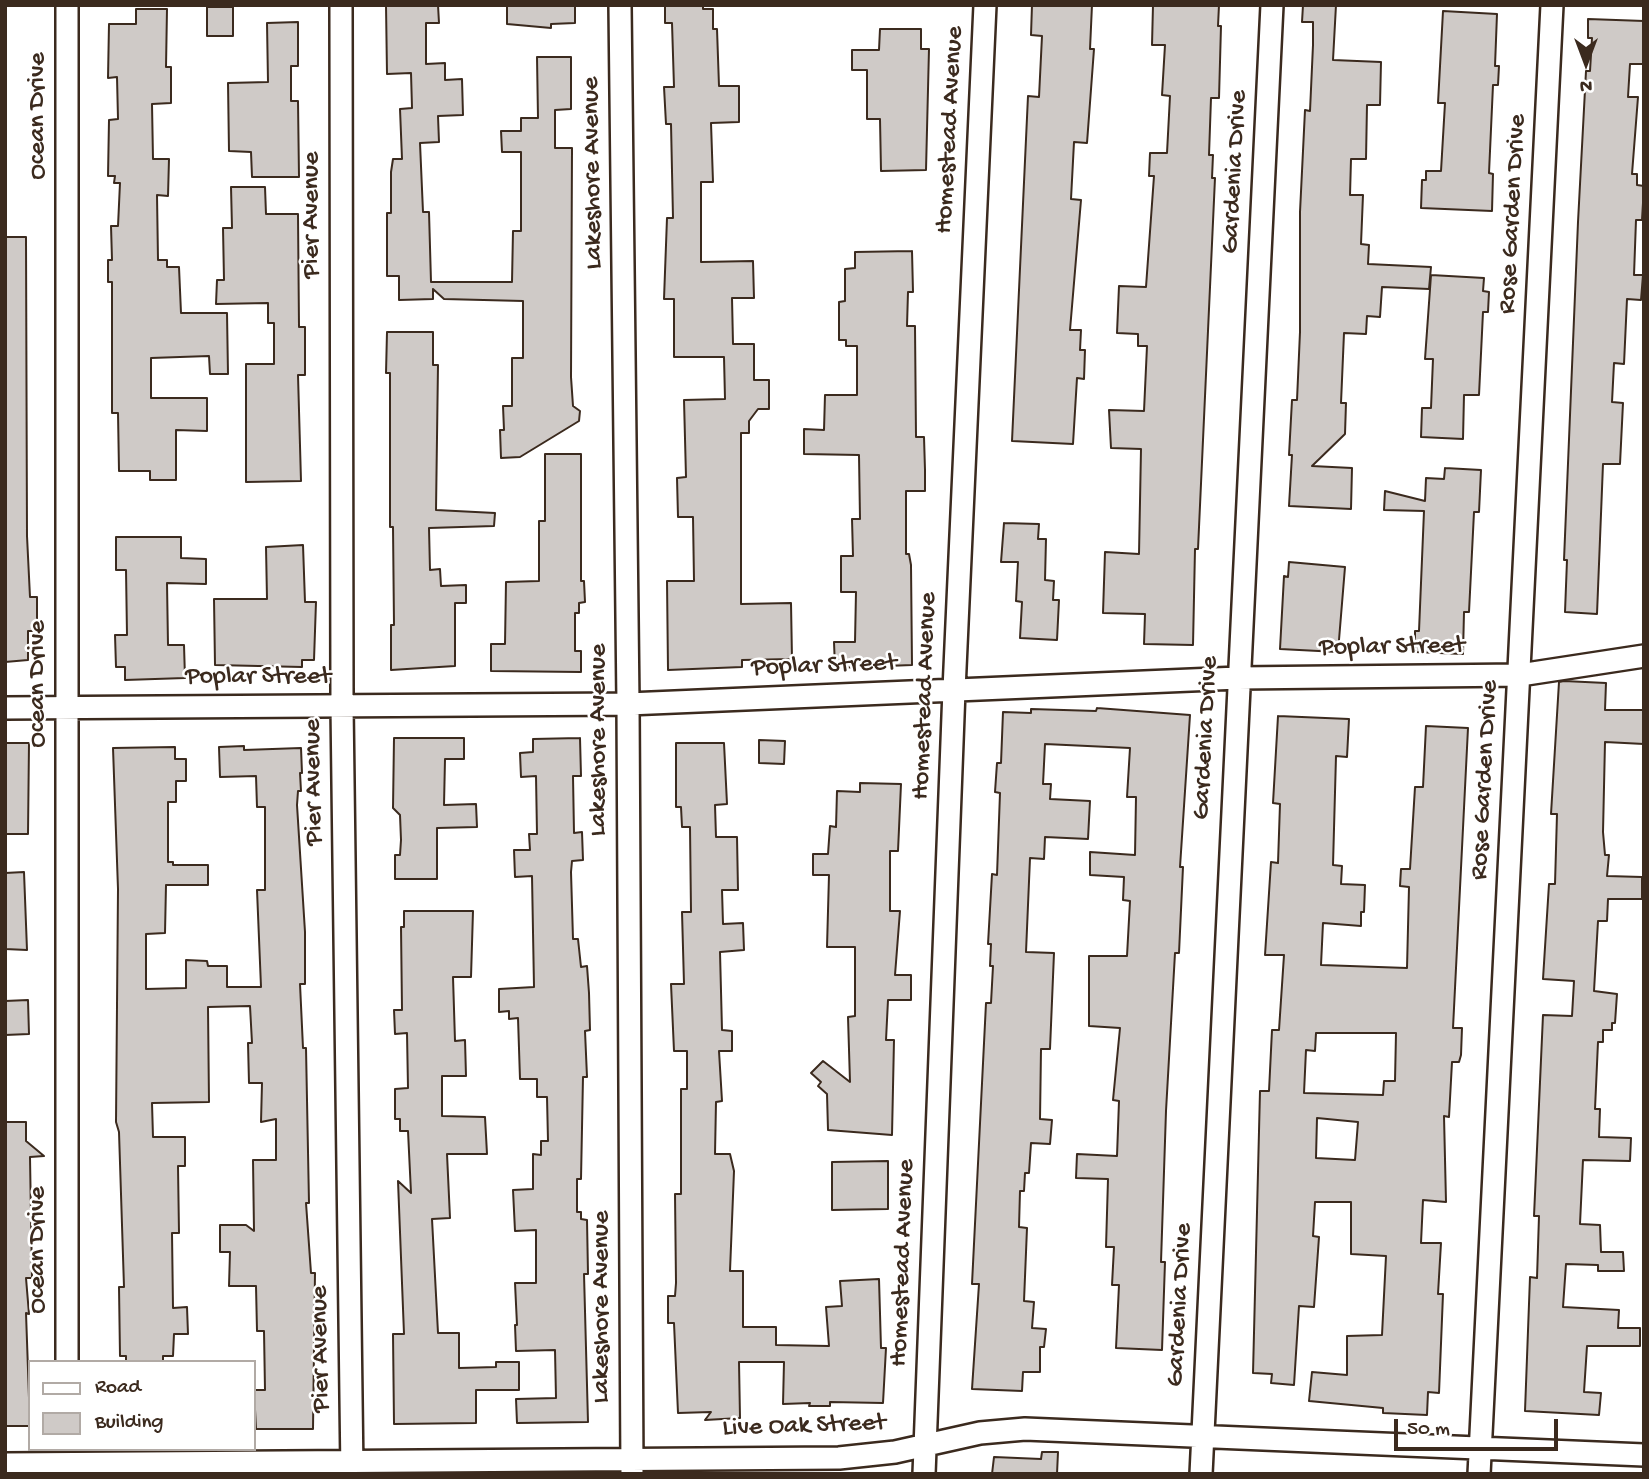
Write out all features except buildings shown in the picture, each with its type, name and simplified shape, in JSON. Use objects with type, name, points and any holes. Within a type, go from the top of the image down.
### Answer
[{"type":"street","name":"Ocean Drive","points":[[67,5],[67,1360]]},
{"type":"street","name":"Pier Avenue","points":[[341,5],[342,706],[352,1467]]},
{"type":"street","name":"Lakeshore Avenue","points":[[620,5],[628,704],[632,1466]]},
{"type":"street","name":"Homestead Avenue","points":[[924,1474],[954,690],[985,5]]},
{"type":"street","name":"Gardenia Drive","points":[[1201,1474],[1272,5]]},
{"type":"street","name":"Rose Garden Drive","points":[[1479,1474],[1552,5]]},
{"type":"street","name":"Poplar Street","points":[[5,708],[628,704],[1238,678],[1520,675],[1644,656]]},
{"type":"street","name":"Live Oak Street","points":[[5,1464],[67,1462],[352,1467],[632,1466],[839,1458],[895,1452],[980,1433],[1025,1429],[1644,1455]]}]
